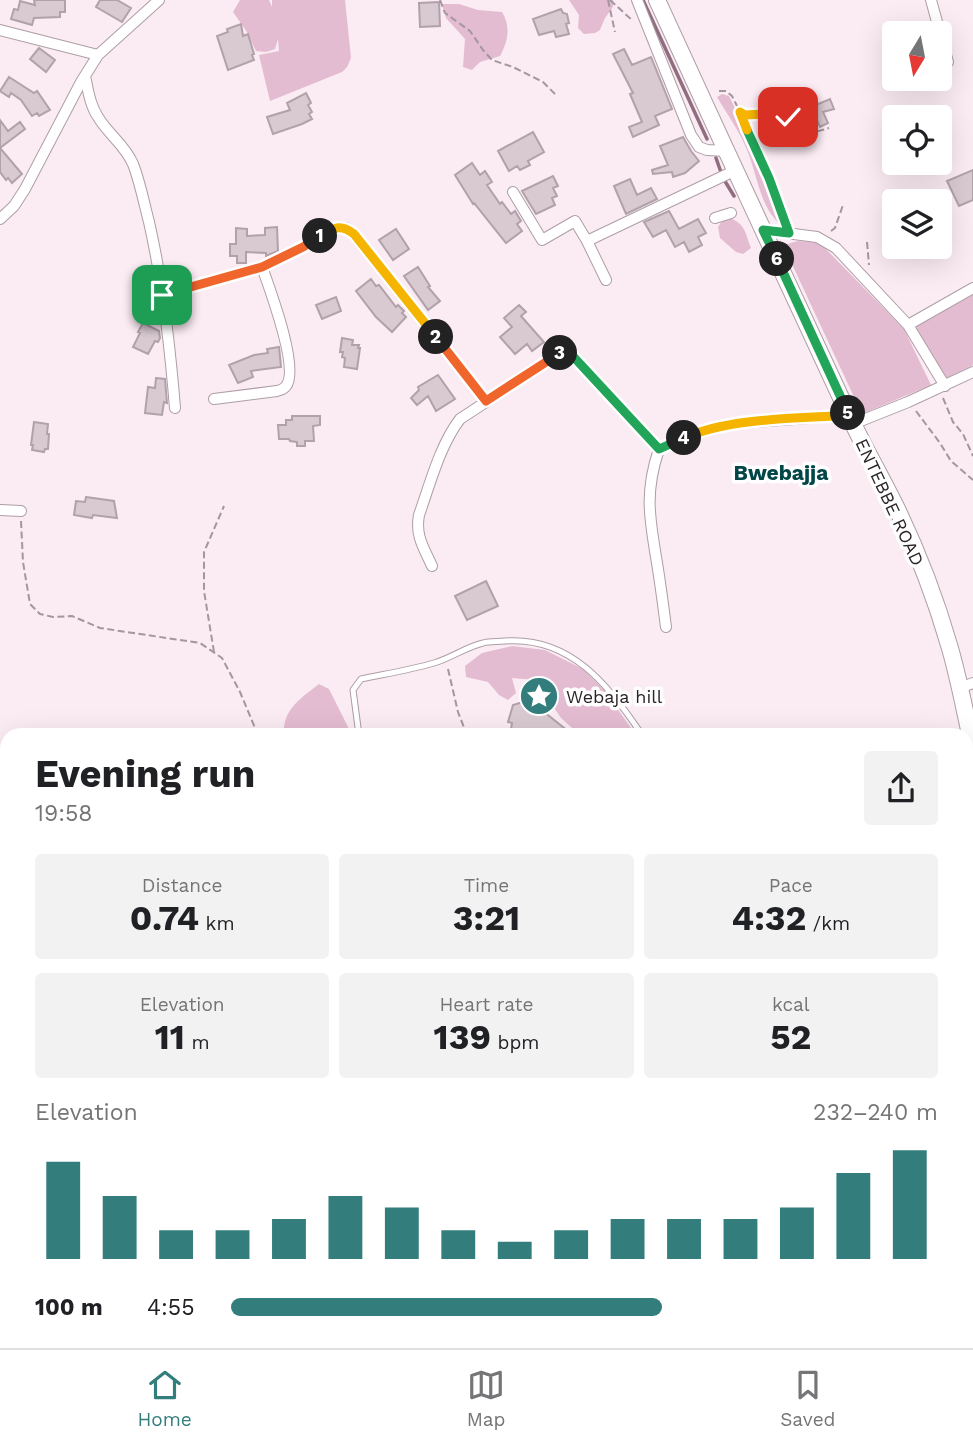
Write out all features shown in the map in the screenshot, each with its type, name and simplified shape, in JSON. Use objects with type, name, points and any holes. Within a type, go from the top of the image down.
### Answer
[{"type":"main road","name":"ENTEBBE ROAD","points":[[660,1],[751,206],[851,419],[899,513],[966,686],[971,728]]},
{"type":"street","points":[[0,219],[25,189],[98,55],[159,0]]},
{"type":"street","points":[[636,0],[691,135],[699,147],[727,151]]},
{"type":"street","points":[[931,0],[937,21]]},
{"type":"street","points":[[0,30],[98,55]]},
{"type":"street","points":[[85,76],[98,118],[127,152],[133,165],[157,258],[171,356],[175,408]]},
{"type":"street","points":[[587,241],[736,170]]},
{"type":"street","points":[[513,192],[542,240],[575,221],[606,280]]},
{"type":"street","points":[[715,218],[731,213]]},
{"type":"street","points":[[162,295],[262,267],[303,247],[331,229],[346,228],[354,234],[486,401]]},
{"type":"street","points":[[763,230],[805,235],[824,240],[835,248],[908,325],[942,387]]},
{"type":"street","points":[[214,398],[277,391],[288,384],[290,377],[284,333],[262,267]]},
{"type":"street","points":[[908,325],[973,288]]},
{"type":"street","points":[[432,566],[418,534],[419,515],[453,428],[460,419],[554,356],[566,351],[570,353],[659,449]]},
{"type":"street","points":[[666,627],[650,526],[649,489],[659,449],[694,433],[726,426],[754,422],[851,419],[908,402],[973,372]]},
{"type":"street","points":[[0,510],[21,511]]},
{"type":"lane","points":[[358,728],[353,690],[361,679],[435,663],[483,643],[523,640],[550,646],[577,660],[599,678],[637,728]]},
{"type":"path","points":[[440,0],[445,13],[470,31],[492,60],[543,82],[557,96]]},
{"type":"path","points":[[609,0],[635,23]]},
{"type":"path","points":[[609,0],[615,32]]},
{"type":"path","points":[[719,91],[726,91],[732,96],[740,112],[769,178],[789,233]]},
{"type":"path","points":[[740,112],[745,115],[788,117],[797,125],[815,132],[829,128]]},
{"type":"path","points":[[824,240],[835,228],[843,205]]},
{"type":"path","points":[[942,387],[953,422],[973,456]]},
{"type":"path","points":[[908,402],[951,461],[973,480]]},
{"type":"path","points":[[214,653],[204,591],[204,552],[224,506]]},
{"type":"path","points":[[21,511],[23,562],[30,604],[40,614],[53,617],[72,616],[100,628],[200,643],[222,658],[255,728]]},
{"type":"path","points":[[445,659],[464,728]]},
{"type":"shaded area","points":[[240,0],[269,0],[272,7],[272,0],[345,0],[351,58],[347,67],[342,72],[270,101],[259,55],[279,51],[278,39],[275,49],[256,51],[233,12]]},
{"type":"shaded area","points":[[569,0],[613,0],[613,7],[600,30],[584,34],[578,28],[579,15]]},
{"type":"shaded area","points":[[442,4],[459,4],[478,10],[502,12],[507,23],[507,34],[500,56],[480,62],[472,70],[463,67],[465,39],[446,18]]},
{"type":"shaded area","points":[[722,94],[729,96],[737,112],[786,229],[777,222],[765,203],[744,143],[717,97]]},
{"type":"shaded area","points":[[725,216],[737,221],[745,231],[751,248],[743,254],[736,252],[720,238],[718,227]]},
{"type":"shaded area","points":[[798,241],[820,243],[904,329],[931,385],[862,414],[783,245]]},
{"type":"shaded area","points":[[973,295],[973,365],[942,380],[917,336],[917,326]]},
{"type":"shaded area","points":[[512,646],[545,650],[583,669],[604,690],[631,728],[572,728],[561,718],[535,680],[512,678],[516,693],[508,700],[499,695],[488,682],[466,677],[465,666],[482,653]]},
{"type":"shaded area","points":[[319,684],[329,689],[348,728],[284,728],[289,712]]},
{"type":"building","points":[[34,0],[65,0],[65,12],[60,12],[60,17],[34,18],[32,25],[11,19],[14,9],[18,10],[20,1],[35,5]]},
{"type":"building","points":[[100,0],[117,0],[131,8],[122,22],[96,7]]},
{"type":"building","points":[[439,2],[440,26],[420,27],[419,3]]},
{"type":"building","points":[[561,9],[567,14],[569,34],[556,37],[554,31],[539,35],[533,19]]},
{"type":"building","points":[[241,24],[243,36],[248,34],[254,60],[228,70],[217,36]]},
{"type":"building","points":[[39,48],[55,60],[46,72],[30,59]]},
{"type":"building","points":[[624,49],[632,65],[651,57],[672,109],[655,116],[659,125],[633,137],[629,127],[642,122],[630,94],[633,93],[613,54]]},
{"type":"building","points":[[9,77],[34,93],[37,91],[50,110],[39,116],[37,113],[32,116],[21,100],[11,93],[9,97],[0,91]]},
{"type":"building","points":[[306,93],[311,103],[308,105],[312,119],[273,134],[267,117],[290,110],[287,103]]},
{"type":"building","points":[[830,99],[834,109],[823,112],[828,123],[820,127],[811,107]]},
{"type":"building","points":[[0,120],[8,131],[20,122],[25,129],[0,148]]},
{"type":"building","points":[[533,132],[544,152],[528,161],[530,165],[520,170],[517,166],[509,171],[498,151]]},
{"type":"building","points":[[683,137],[699,161],[685,173],[673,177],[672,172],[653,174],[652,170],[668,165],[660,146]]},
{"type":"building","points":[[0,148],[22,174],[12,183],[0,172]]},
{"type":"building","points":[[472,163],[480,175],[485,171],[492,182],[487,185],[500,204],[502,202],[511,214],[515,211],[521,221],[517,224],[522,231],[506,243],[473,204],[455,175]]},
{"type":"building","points":[[973,170],[973,200],[959,206],[947,181]]},
{"type":"building","points":[[553,176],[558,186],[553,188],[557,196],[552,198],[555,205],[536,214],[522,191]]},
{"type":"building","points":[[630,179],[637,195],[651,188],[657,199],[626,214],[614,186]]},
{"type":"building","points":[[669,211],[679,229],[698,219],[706,233],[698,237],[702,245],[689,252],[684,242],[675,247],[666,230],[653,237],[644,222]]},
{"type":"building","points":[[277,227],[278,251],[266,256],[266,253],[246,252],[246,263],[237,263],[237,256],[230,256],[230,244],[236,244],[236,228],[247,229],[247,236],[265,235],[265,228]]},
{"type":"building","points":[[396,229],[409,249],[393,260],[379,240]]},
{"type":"building","points":[[418,267],[430,286],[428,287],[440,301],[428,310],[404,276]]},
{"type":"building","points":[[371,279],[396,307],[398,305],[404,311],[402,313],[406,317],[392,332],[376,317],[356,291]]},
{"type":"building","points":[[336,297],[341,311],[322,319],[316,305]]},
{"type":"building","points":[[519,305],[526,312],[521,316],[544,342],[532,351],[527,344],[515,354],[500,337],[512,327],[504,318]]},
{"type":"building","points":[[143,323],[159,331],[160,338],[158,342],[155,341],[148,354],[133,347]]},
{"type":"building","points":[[342,338],[353,340],[352,345],[359,345],[357,369],[344,367],[345,358],[342,357],[343,352],[340,352]]},
{"type":"building","points":[[279,347],[281,367],[251,371],[253,377],[238,383],[229,365],[254,355],[268,353],[267,349]]},
{"type":"building","points":[[438,375],[455,399],[436,411],[428,396],[417,405],[411,398],[419,390],[418,387]]},
{"type":"building","points":[[156,378],[165,379],[167,403],[164,402],[162,415],[145,413],[148,387],[155,388]]},
{"type":"building","points":[[292,416],[320,416],[320,425],[313,426],[314,441],[305,441],[305,446],[297,446],[297,442],[279,439],[278,425],[286,425],[286,420],[292,420]]},
{"type":"building","points":[[34,422],[48,424],[48,449],[44,452],[32,450]]},
{"type":"building","points":[[86,497],[114,501],[117,518],[74,515],[76,501],[85,502]]},
{"type":"building","points":[[486,581],[498,606],[467,620],[455,596]]},
{"type":"building","points":[[529,700],[564,728],[511,728],[512,723],[508,722],[513,705]]},
{"type":"waterway","points":[[643,0],[707,139]]},
{"type":"waterway","points":[[716,158],[723,178],[734,196]]},
{"type":"place","name":"Webaja hill","points":[[539,696]]},
{"type":"district","name":"Bwebajja","points":[[781,472]]},
{"type":"route","points":[[162,295],[262,267],[303,247],[331,229],[346,228],[354,234],[486,401],[554,356],[566,351],[659,449],[694,433],[742,423],[849,415],[763,230],[789,233],[769,178],[740,112],[752,116],[764,114],[788,117]]}]
